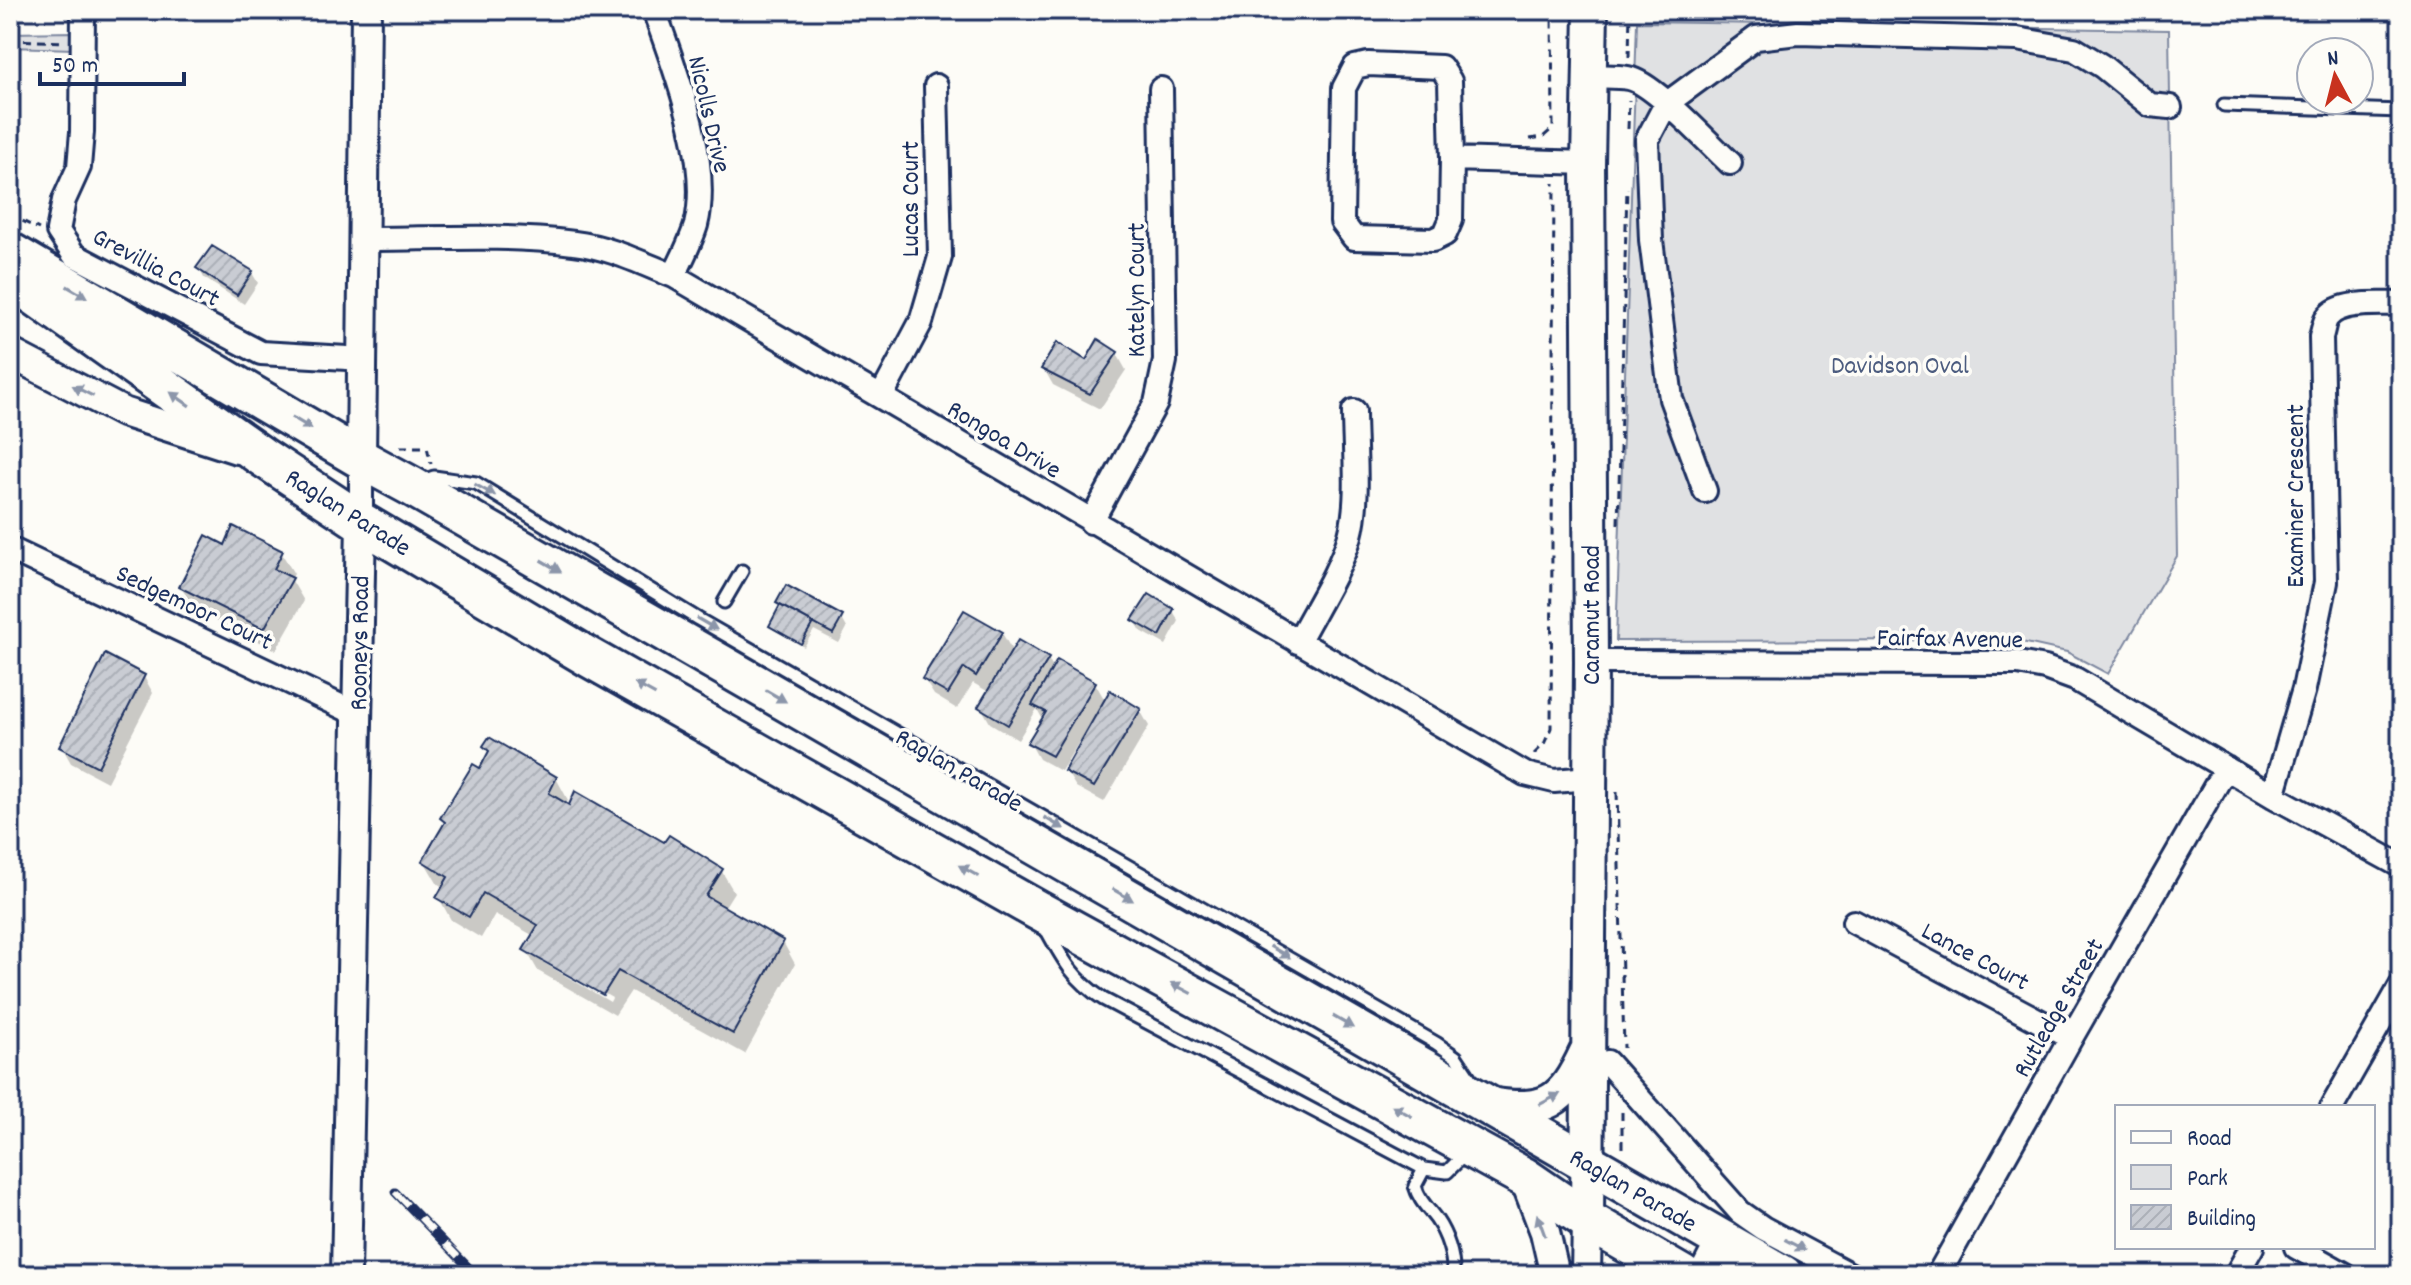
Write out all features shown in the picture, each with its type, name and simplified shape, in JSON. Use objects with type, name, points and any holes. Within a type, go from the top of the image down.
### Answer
[{"type":"highway","name":"Raglan Parade","points":[[10,252],[362,443],[1588,1163],[1733,1227],[1783,1275]]},
{"type":"highway","name":"Raglan Parade","points":[[10,278],[261,456],[361,522],[590,658],[1037,910],[1524,1177],[1587,1220],[1682,1275]]},
{"type":"highway","points":[[1709,1275],[1733,1227]]},
{"type":"main road","name":"Caramut Road","points":[[1587,1220],[1588,1163],[1598,1055],[1603,783],[1591,662],[1588,163],[1591,10]]},
{"type":"main road","points":[[1486,1104],[1526,1108],[1556,1098],[1598,1055]]},
{"type":"street","name":"Grevillia Court","points":[[83,10],[79,167],[64,200],[58,231],[74,255],[261,353],[364,359]]},
{"type":"street","name":"Rooneys Road","points":[[346,1275],[364,359],[366,10]]},
{"type":"street","name":"Nicolls Drive","points":[[654,10],[676,72],[695,148],[700,189],[696,225],[674,276]]},
{"type":"street","points":[[1705,491],[1671,399],[1651,240],[1647,140],[1666,104],[1756,38],[1798,33],[2017,39],[2074,49],[2102,66],[2150,105],[2170,107]]},
{"type":"street","points":[[1368,64],[1441,67],[1450,81],[1452,159],[1451,220],[1445,234],[1433,240],[1354,238],[1342,222],[1344,88],[1355,67],[1368,64]]},
{"type":"street","points":[[1590,76],[1629,78],[1640,82],[1730,163]]},
{"type":"street","name":"Lucas Court","points":[[881,397],[921,322],[940,257],[936,86]]},
{"type":"street","name":"Katelyn Court","points":[[1091,522],[1156,403],[1165,361],[1161,89]]},
{"type":"street","points":[[1452,159],[1588,163]]},
{"type":"street","name":"Rongoa Drive","points":[[364,239],[522,239],[575,243],[615,252],[674,276],[1525,774],[1554,781],[1603,783]]},
{"type":"street","name":"Examiner Crescent","points":[[2273,796],[2304,689],[2326,582],[2321,337],[2327,318],[2338,309],[2364,304],[2401,304]]},
{"type":"street","points":[[10,353],[123,412],[261,456]]},
{"type":"street","points":[[1298,642],[1338,567],[1350,534],[1355,501],[1354,411]]},
{"type":"street","name":"Sedgemoor Court","points":[[10,549],[357,714]]},
{"type":"street","name":"Fairfax Avenue","points":[[1591,662],[2018,663],[2045,668],[2075,679],[2273,796],[2401,866]]},
{"type":"street","name":"Rutledge Street","points":[[1938,1275],[2226,768]]},
{"type":"street","name":"Lance Court","points":[[1854,922],[2071,1038]]},
{"type":"street","points":[[2333,1105],[2401,986]]},
{"type":"street","name":"Raglan Parade","points":[[1598,1055],[1625,1081],[1733,1227],[1763,1228],[1851,1275]]},
{"type":"street","points":[[1524,1177],[1545,1232],[1555,1275]]},
{"type":"street","points":[[1586,1275],[1587,1220]]},
{"type":"street","points":[[2236,1275],[2251,1249]]},
{"type":"street","points":[[2300,1249],[2346,1275]]},
{"type":"lane","points":[[2224,105],[2401,111]]},
{"type":"lane","points":[[724,602],[742,571]]},
{"type":"lane","points":[[1037,910],[1066,966],[1086,988],[1103,999],[1424,1169],[1447,1172],[1470,1149]]},
{"type":"lane","points":[[1424,1169],[1415,1186],[1419,1199],[1441,1227],[1448,1242],[1454,1264],[1453,1275]]},
{"type":"path","points":[[1526,161],[1526,140],[1543,137],[1553,128],[1552,10]]},
{"type":"path","points":[[1628,133],[1630,10]]},
{"type":"path","points":[[10,40],[83,42]]},
{"type":"path","points":[[1617,538],[1627,180]]},
{"type":"path","points":[[1531,756],[1544,744],[1551,728],[1554,182]]},
{"type":"path","points":[[10,215],[48,234],[58,231]]},
{"type":"path","points":[[362,443],[427,447],[423,481]]},
{"type":"path","points":[[1603,783],[1625,1081]]},
{"type":"green space","name":"Davidson Oval","points":[[1637,22],[2169,30],[2177,556],[2108,674],[2067,652],[2013,640],[1616,641]]},
{"type":"green space","points":[[73,32],[73,49],[10,47],[10,33]]},
{"type":"building","points":[[212,246],[253,271],[237,295],[196,268]]},
{"type":"building","points":[[1098,339],[1118,352],[1090,394],[1041,369],[1057,342],[1086,360]]},
{"type":"building","points":[[233,526],[283,551],[274,569],[293,578],[264,629],[179,587],[206,535],[225,545]]},
{"type":"building","points":[[786,585],[843,616],[833,634],[776,603]]},
{"type":"building","points":[[1149,594],[1174,609],[1160,636],[1132,620]]},
{"type":"building","points":[[780,605],[813,623],[801,644],[769,626]]},
{"type":"building","points":[[964,610],[1003,632],[976,676],[964,668],[948,694],[922,679]]},
{"type":"building","points":[[1018,640],[1049,658],[1008,725],[978,707]]},
{"type":"building","points":[[105,654],[145,675],[98,767],[59,747]]},
{"type":"building","points":[[1057,660],[1096,682],[1052,756],[1027,743],[1046,712],[1032,705]]},
{"type":"building","points":[[1110,690],[1141,709],[1094,787],[1064,771]]},
{"type":"building","points":[[489,737],[557,777],[549,793],[569,805],[575,791],[664,842],[669,835],[723,869],[706,896],[784,941],[733,1034],[618,971],[603,995],[523,950],[538,925],[483,893],[469,917],[436,898],[448,877],[422,861],[445,822],[440,818],[473,764],[480,768],[489,751],[483,746]]},
{"type":"railway","points":[[395,1192],[476,1275]]}]
